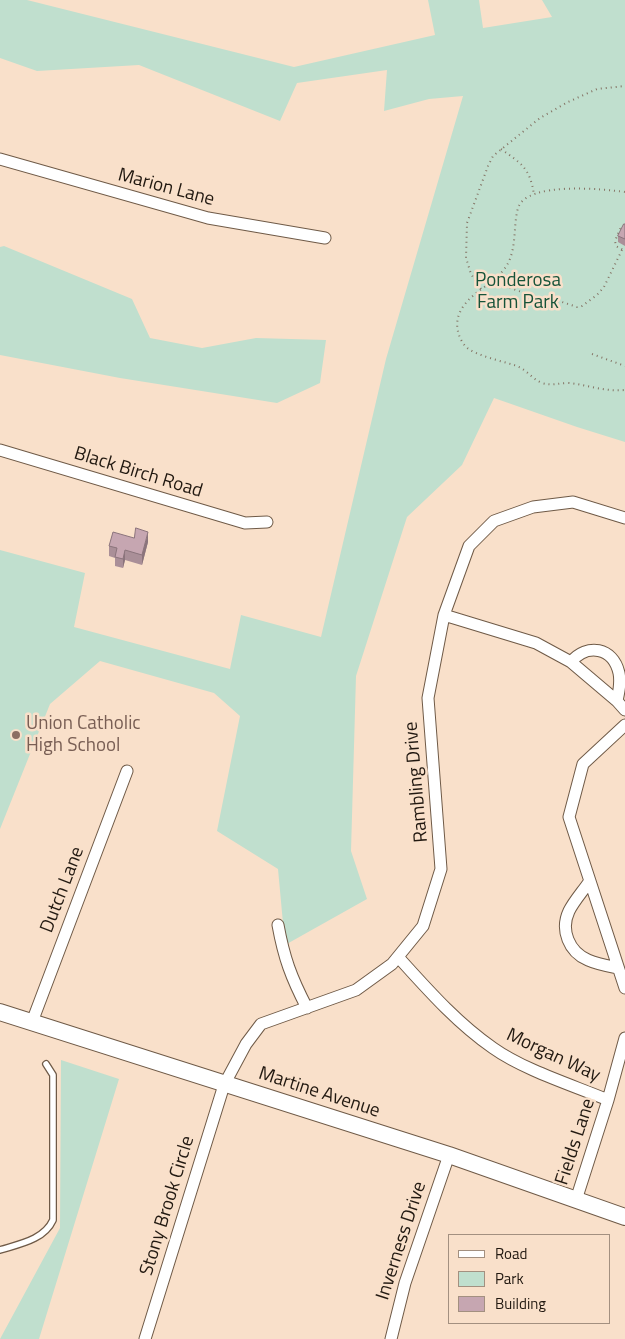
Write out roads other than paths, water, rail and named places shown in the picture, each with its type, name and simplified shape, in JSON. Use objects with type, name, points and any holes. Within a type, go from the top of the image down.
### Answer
[{"type":"main road","name":"Martine Avenue","points":[[0,1012],[449,1155],[625,1217]]},
{"type":"street","name":"Marion Lane","points":[[0,159],[208,218],[325,238]]},
{"type":"street","name":"Black Birch Road","points":[[0,450],[245,523],[267,522]]},
{"type":"street","name":"Rambling Drive","points":[[224,1083],[246,1044],[261,1024],[356,990],[399,958],[423,926],[441,869],[428,698],[444,615],[469,546],[494,521],[533,507],[573,502],[625,518]]},
{"type":"street","points":[[444,615],[536,643],[571,662],[625,710]]},
{"type":"street","points":[[571,662],[576,656],[586,650],[604,652],[612,659],[619,670],[620,682],[617,701]]},
{"type":"street","points":[[625,724],[583,764],[569,817],[625,988]]},
{"type":"street","name":"Dutch Lane","points":[[32,1022],[127,771]]},
{"type":"street","points":[[589,882],[569,911],[566,921],[567,937],[571,949],[587,960],[618,968]]},
{"type":"street","points":[[278,925],[284,956],[292,979],[307,1008]]},
{"type":"street","name":"Morgan Way","points":[[399,958],[452,1015],[493,1048],[515,1061],[608,1100]]},
{"type":"street","name":"Fields Lane","points":[[576,1200],[608,1100],[625,1038]]},
{"type":"street","name":"Stony Brook Circle","points":[[145,1339],[224,1083]]},
{"type":"street","name":"Inverness Drive","points":[[391,1339],[405,1283],[449,1155]]},
{"type":"lane","points":[[0,1250],[32,1240],[49,1228],[53,1220],[53,1075],[46,1064]]},
{"type":"place","name":"Union Catholic High School","points":[[16,735]]},
{"type":"park label","name":"Ponderosa Farm Park","points":[[518,292]]}]
